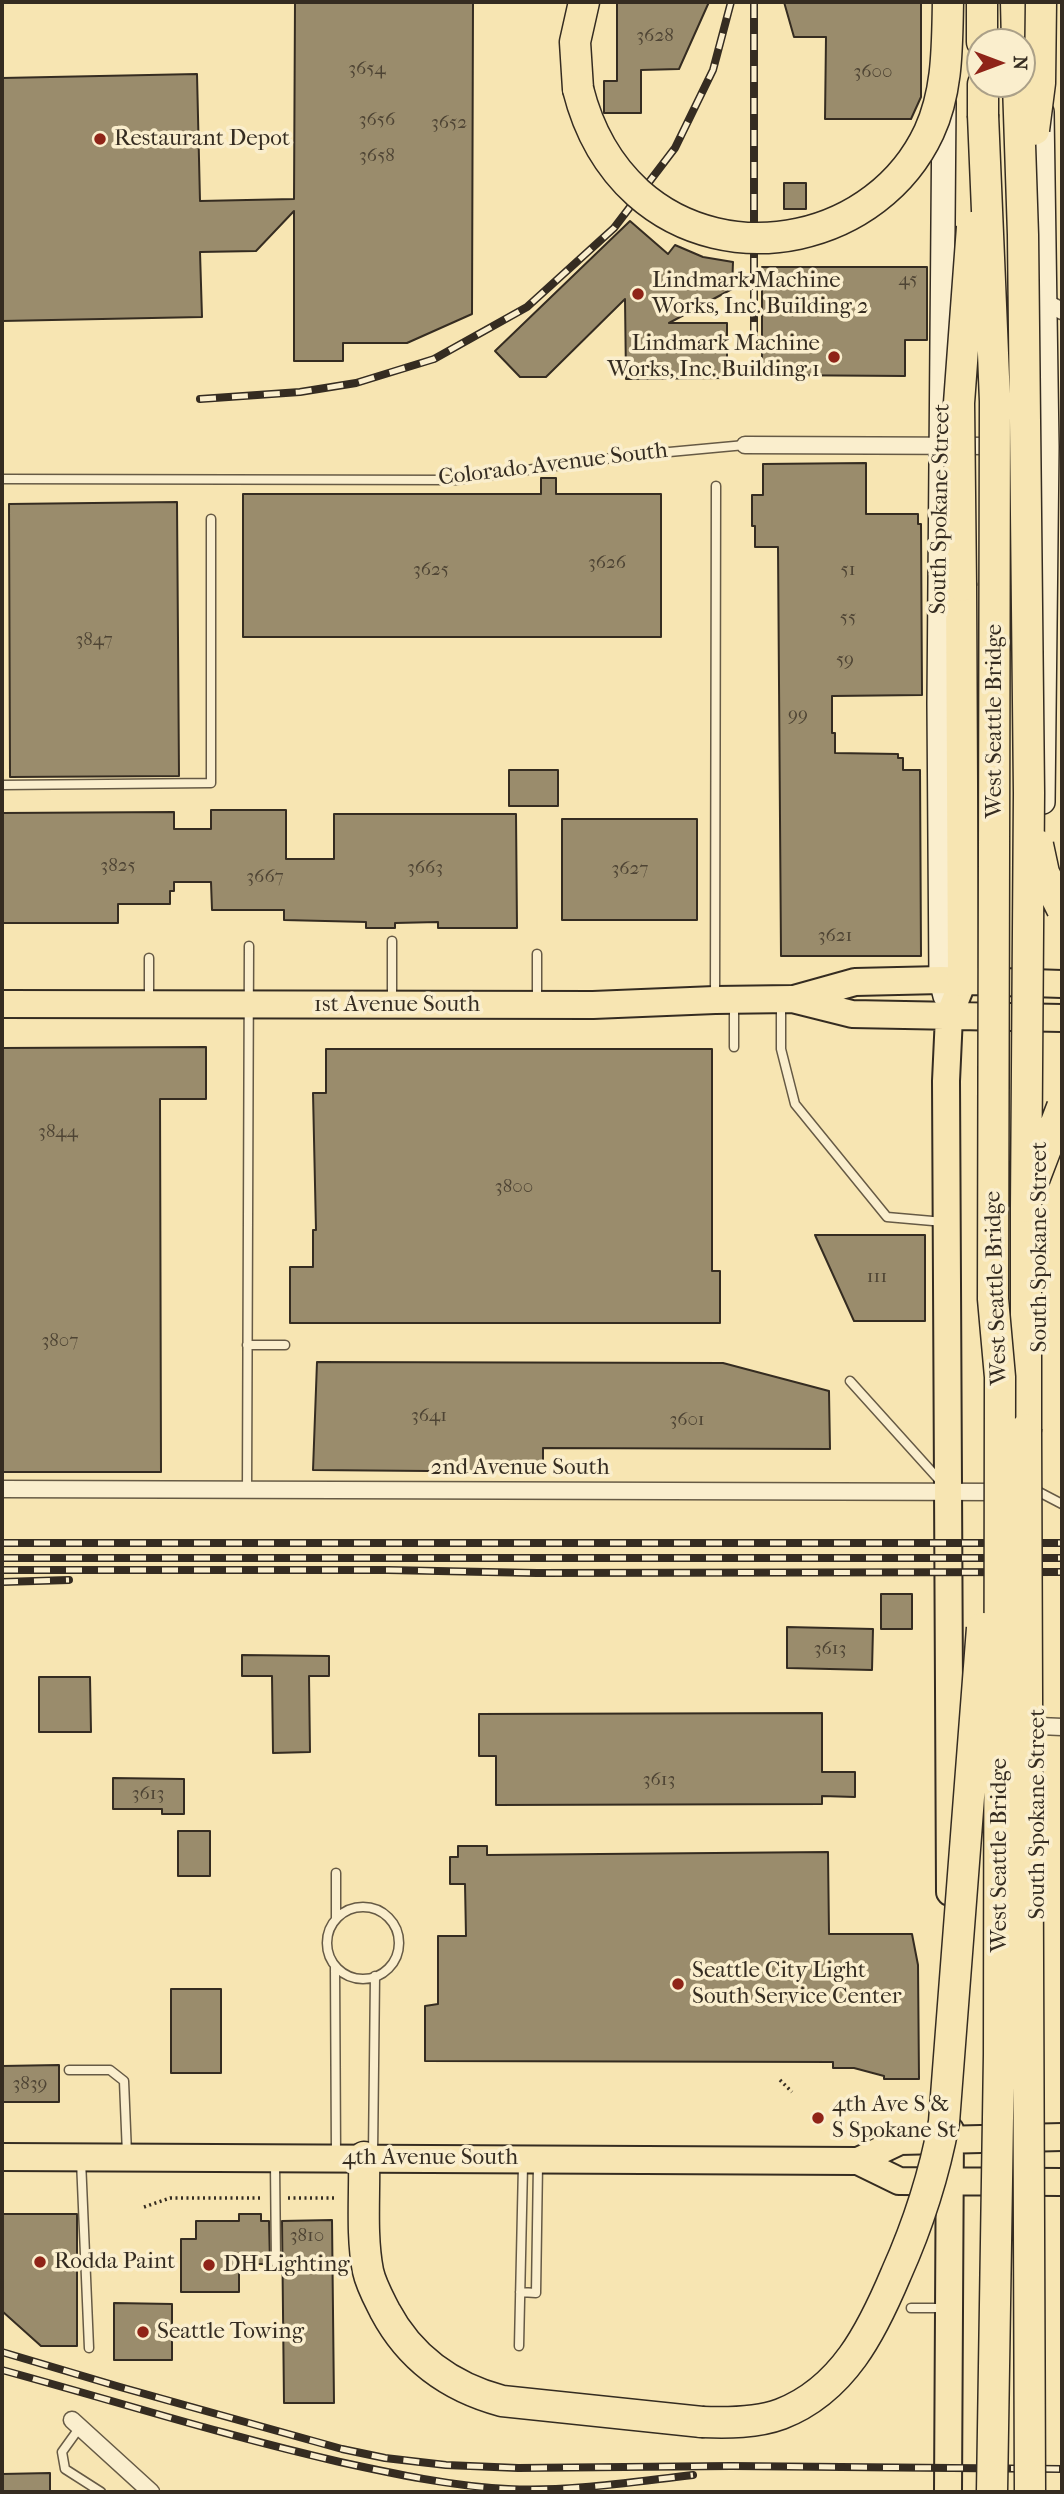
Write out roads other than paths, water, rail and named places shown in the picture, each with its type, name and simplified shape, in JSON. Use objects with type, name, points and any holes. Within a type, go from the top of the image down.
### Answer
[{"type":"highway","points":[[583,2],[575,42],[578,89],[584,112],[606,156],[638,194],[679,220],[702,230],[751,239],[799,235],[846,219],[867,206],[903,173],[923,142],[938,108],[947,60],[948,2]]},
{"type":"highway","points":[[982,2],[982,28]]},
{"type":"highway","points":[[1016,2],[1023,28]]},
{"type":"highway","points":[[1034,235],[1040,2]]},
{"type":"highway","name":"West Seattle Bridge","points":[[983,98],[996,401],[993,1299],[1000,1377],[998,2186],[992,2492]]},
{"type":"highway","name":"West Seattle Bridge","points":[[1019,98],[1034,235],[1026,1207],[1030,2492]]},
{"type":"highway","points":[[952,980],[962,693],[959,403],[983,115]]},
{"type":"highway","points":[[1029,793],[1044,873],[1062,909]]},
{"type":"highway","points":[[1026,1207],[1062,1107]]},
{"type":"highway","points":[[358,2157],[368,2273],[390,2319],[402,2338],[429,2367],[479,2395],[502,2401],[702,2423],[739,2422],[780,2414],[817,2395],[864,2342],[877,2321],[916,2228],[936,2166],[944,2122],[982,1628],[983,1376],[993,1299]]},
{"type":"main road","name":"South Spokane Street","points":[[941,2],[944,234],[940,571],[952,980],[946,1081],[950,2139],[948,2492]]},
{"type":"main road","name":"South Spokane Street","points":[[1032,28],[1040,2]]},
{"type":"main road","points":[[942,47],[966,47]]},
{"type":"main road","name":"South Spokane Street","points":[[1029,98],[1034,235],[1054,306],[1055,447],[1051,572],[1052,1018],[1039,1492],[1039,1651],[1051,1726],[1049,2182],[1036,2492]]},
{"type":"main road","points":[[944,234],[1034,235]]},
{"type":"main road","points":[[940,571],[1051,572]]},
{"type":"main road","name":"1st Avenue South","points":[[2,1004],[593,1005],[786,999],[855,982],[952,980],[1052,984]]},
{"type":"main road","name":"1st Avenue South","points":[[786,999],[852,1014],[1052,1018]]},
{"type":"main road","points":[[949,1652],[1039,1651]]},
{"type":"main road","points":[[949,1725],[1051,1726]]},
{"type":"main road","name":"4th Avenue South","points":[[858,2161],[900,2141],[1049,2137]]},
{"type":"main road","name":"4th Avenue South","points":[[2,2157],[858,2161],[899,2181],[1049,2182]]},
{"type":"street","name":"Colorado Avenue South","points":[[745,446],[1055,447]]},
{"type":"street","name":"2nd Avenue South","points":[[2,1489],[1039,1492]]},
{"type":"street","points":[[76,2423],[151,2492]]},
{"type":"lane","name":"Colorado Avenue South","points":[[2,479],[456,480],[626,456],[745,446]]},
{"type":"lane","points":[[716,486],[725,1000],[734,1047]]},
{"type":"lane","points":[[2,785],[211,783],[211,520]]},
{"type":"lane","points":[[391,1005],[392,942]]},
{"type":"lane","points":[[247,1491],[249,946]]},
{"type":"lane","points":[[537,954],[537,1005]]},
{"type":"lane","points":[[149,958],[149,1004]]},
{"type":"lane","points":[[786,999],[781,1049],[795,1104],[887,1217],[947,1222]]},
{"type":"lane","points":[[247,1345],[285,1345]]},
{"type":"lane","points":[[850,1381],[949,1491]]},
{"type":"lane","points":[[1039,1492],[1062,1504]]},
{"type":"lane","points":[[336,1873],[336,1919]]},
{"type":"lane","points":[[335,1966],[344,1974],[356,1978],[375,1976],[390,1966],[397,1956],[399,1943],[391,1920],[370,1907],[357,1907],[346,1911],[331,1927],[327,1947],[335,1966],[358,2157]]},
{"type":"lane","points":[[358,2157],[375,1976]]},
{"type":"lane","points":[[69,2070],[110,2070],[124,2081],[127,2157]]},
{"type":"lane","points":[[81,2157],[89,2348]]},
{"type":"lane","points":[[275,2157],[275,2263]]},
{"type":"lane","points":[[519,2346],[520,2292],[530,2159]]},
{"type":"lane","points":[[520,2292],[536,2293],[530,2159]]},
{"type":"lane","points":[[911,2308],[950,2308]]},
{"type":"lane","points":[[76,2423],[62,2452],[65,2469],[101,2492]]},
{"type":"railway","points":[[200,399],[300,392],[356,383],[434,359],[527,307],[614,228],[675,148],[713,70],[731,2]]},
{"type":"railway","points":[[754,2],[754,339]]},
{"type":"railway","points":[[2,1543],[1062,1543]]},
{"type":"railway","points":[[2,1558],[1062,1558]]},
{"type":"railway","points":[[2,1570],[1062,1572]]},
{"type":"railway","points":[[2,1582],[69,1580]]},
{"type":"railway","points":[[2,2352],[342,2449],[385,2458],[446,2465],[518,2468],[731,2466],[1062,2469]]},
{"type":"railway","points":[[2,2370],[297,2452],[444,2482],[508,2489],[554,2489],[693,2475]]},
{"type":"place","name":"Restaurant Depot","points":[[100,139]]},
{"type":"place","name":"Lindmark Machine Works, Inc. Building 2","points":[[638,294]]},
{"type":"place","name":"Lindmark Machine Works, Inc. Building 1","points":[[834,357]]},
{"type":"place","name":"Seattle City Light South Service Center","points":[[678,1984]]},
{"type":"place","name":"4th Ave S & S Spokane St","points":[[818,2118]]},
{"type":"place","name":"Rodda Paint","points":[[40,2262]]},
{"type":"place","name":"DH Lighting","points":[[209,2265]]},
{"type":"place","name":"Seattle Towing","points":[[143,2332]]}]
